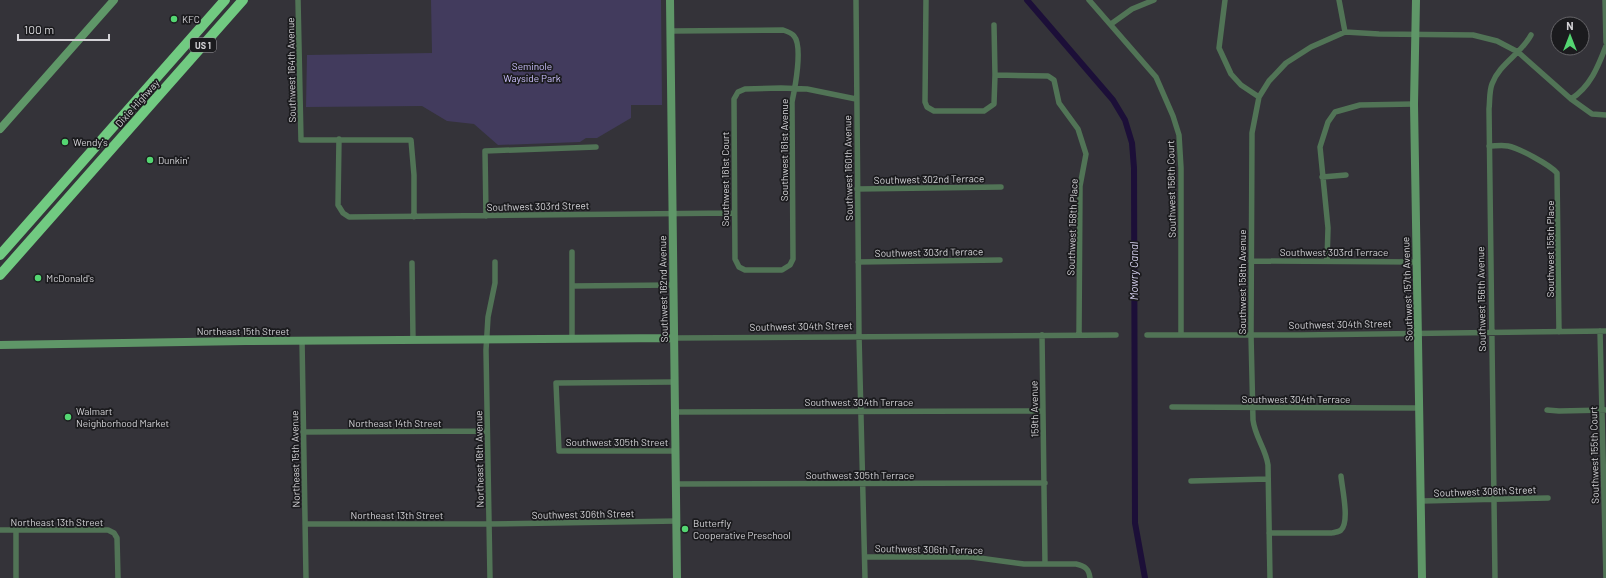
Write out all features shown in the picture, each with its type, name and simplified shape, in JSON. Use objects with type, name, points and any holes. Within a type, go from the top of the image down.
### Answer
[{"type":"highway","name":"Dixie Highway","points":[[0,255],[225,0]]},
{"type":"highway","name":"Dixie Highway","points":[[0,275],[243,0]]},
{"type":"highway","points":[[118,141],[115,137],[116,133],[156,88],[161,72]]},
{"type":"highway","points":[[50,219],[59,200],[96,157],[97,154],[95,147]]},
{"type":"street","points":[[0,128],[114,0]]},
{"type":"street","name":"Southwest 164th Avenue","points":[[298,0],[301,140],[339,139]]},
{"type":"street","name":"Southwest 162nd Avenue","points":[[670,0],[677,578]]},
{"type":"street","name":"Southwest 160th Avenue","points":[[856,0],[861,484]]},
{"type":"street","points":[[926,0],[925,102],[927,107],[934,111],[984,111],[994,104],[994,25]]},
{"type":"street","name":"Southwest 158th Court","points":[[1089,0],[1156,77],[1173,116],[1179,135],[1181,168],[1182,335]]},
{"type":"street","points":[[1111,24],[1132,9],[1154,0]]},
{"type":"street","points":[[1226,0],[1219,48],[1231,74],[1241,85],[1259,97],[1269,82],[1286,63],[1311,47],[1344,32],[1473,35],[1497,41],[1518,52],[1571,99],[1592,114],[1606,115]]},
{"type":"street","points":[[1340,0],[1344,32]]},
{"type":"street","name":"Southwest 157th Avenue","points":[[1416,0],[1414,104],[1422,502],[1422,578]]},
{"type":"street","points":[[1605,0],[1606,42]]},
{"type":"street","name":"Southwest 161st Avenue","points":[[671,30],[783,30],[794,35],[797,43],[798,69],[792,102],[794,258],[790,266],[782,270],[745,270],[739,267]]},
{"type":"street","name":"Southwest 156th Avenue","points":[[1495,578],[1488,109],[1492,84],[1500,69],[1518,52],[1531,35]]},
{"type":"street","points":[[1571,99],[1587,86],[1598,66],[1606,46]]},
{"type":"street","name":"Southwest 158th Place","points":[[995,75],[1048,76],[1054,80],[1059,103],[1078,129],[1086,154],[1080,186],[1079,335]]},
{"type":"street","points":[[795,88],[807,89],[856,100]]},
{"type":"street","name":"Southwest 161st Court","points":[[739,267],[735,259],[734,99],[738,92],[745,89],[795,88]]},
{"type":"street","name":"Southwest 158th Avenue","points":[[1259,97],[1252,133],[1252,408],[1255,434],[1265,452],[1267,461],[1270,578]]},
{"type":"street","points":[[1327,261],[1328,228],[1320,147],[1328,122],[1335,112],[1360,105],[1414,104]]},
{"type":"street","points":[[339,139],[411,140],[414,175],[414,217]]},
{"type":"street","name":"Southwest 303rd Street","points":[[339,139],[338,205],[343,213],[349,217],[734,213]]},
{"type":"street","name":"Southwest 155th Place","points":[[1489,146],[1512,148],[1553,168],[1558,173],[1560,332]]},
{"type":"street","points":[[486,216],[485,151],[596,147]]},
{"type":"street","points":[[1322,177],[1346,175]]},
{"type":"street","name":"Southwest 302nd Terrace","points":[[857,189],[1001,187]]},
{"type":"street","points":[[572,252],[572,338]]},
{"type":"street","name":"Southwest 303rd Terrace","points":[[858,262],[1000,260]]},
{"type":"street","name":"Southwest 303rd Terrace","points":[[1251,261],[1416,262]]},
{"type":"street","name":"Northeast 16th Avenue","points":[[490,578],[487,339],[488,317],[495,283],[495,262]]},
{"type":"street","points":[[412,263],[413,340]]},
{"type":"street","points":[[572,286],[673,285]]},
{"type":"street","name":"Southwest 304th Street","points":[[1147,335],[1603,331]]},
{"type":"street","name":"Southwest 155th Court","points":[[1603,331],[1606,578]]},
{"type":"street","name":"159th Avenue","points":[[1042,335],[1045,564]]},
{"type":"street","name":"Southwest 304th Street","points":[[487,339],[1116,335]]},
{"type":"street","name":"Northeast 15th Street","points":[[0,345],[302,340],[487,339]]},
{"type":"street","name":"Northeast 15th Avenue","points":[[302,340],[306,578]]},
{"type":"street","name":"Southwest 305th Street","points":[[674,382],[556,383],[559,451],[676,451]]},
{"type":"street","name":"Southwest 304th Terrace","points":[[1172,407],[1420,408]]},
{"type":"street","name":"Southwest 304th Terrace","points":[[675,412],[861,410],[1043,411]]},
{"type":"street","points":[[1546,410],[1604,410]]},
{"type":"street","name":"Northeast 14th Street","points":[[303,432],[487,431]]},
{"type":"street","points":[[1269,533],[1325,533],[1337,532],[1341,530],[1345,524],[1346,513],[1341,476]]},
{"type":"street","points":[[1191,481],[1268,479]]},
{"type":"street","name":"Southwest 305th Terrace","points":[[676,484],[1045,483]]},
{"type":"street","points":[[861,484],[864,515],[865,578]]},
{"type":"street","name":"Southwest 306th Street","points":[[1422,502],[1548,498]]},
{"type":"street","name":"Southwest 306th Street","points":[[489,524],[677,521]]},
{"type":"street","name":"Northeast 13th Street","points":[[305,524],[489,524]]},
{"type":"street","name":"Northeast 13th Street","points":[[0,530],[108,530],[114,533],[117,538],[118,578]]},
{"type":"street","points":[[16,531],[16,578]]},
{"type":"street","name":"Southwest 306th Terrace","points":[[864,556],[972,557],[1010,563],[1076,564],[1083,565],[1087,569],[1090,578]]},
{"type":"green space","name":"Seminole Wayside Park","points":[[431,0],[661,0],[662,105],[631,105],[631,118],[597,138],[586,138],[580,142],[498,145],[474,124],[447,121],[422,106],[306,107],[307,55],[432,53]]},
{"type":"waterway","name":"Mowry Canal","points":[[1027,0],[1113,100],[1125,120],[1132,143],[1134,168],[1135,523],[1145,578]]},
{"type":"place","name":"KFC","points":[[174,19]]},
{"type":"place","name":"Wendy's","points":[[65,142]]},
{"type":"place","name":"Dunkin'","points":[[150,160]]},
{"type":"place","name":"McDonald's","points":[[38,278]]},
{"type":"place","name":"Walmart Neighborhood Market","points":[[68,417]]},
{"type":"place","name":"Butterfly Cooperative Preschool","points":[[685,529]]}]
